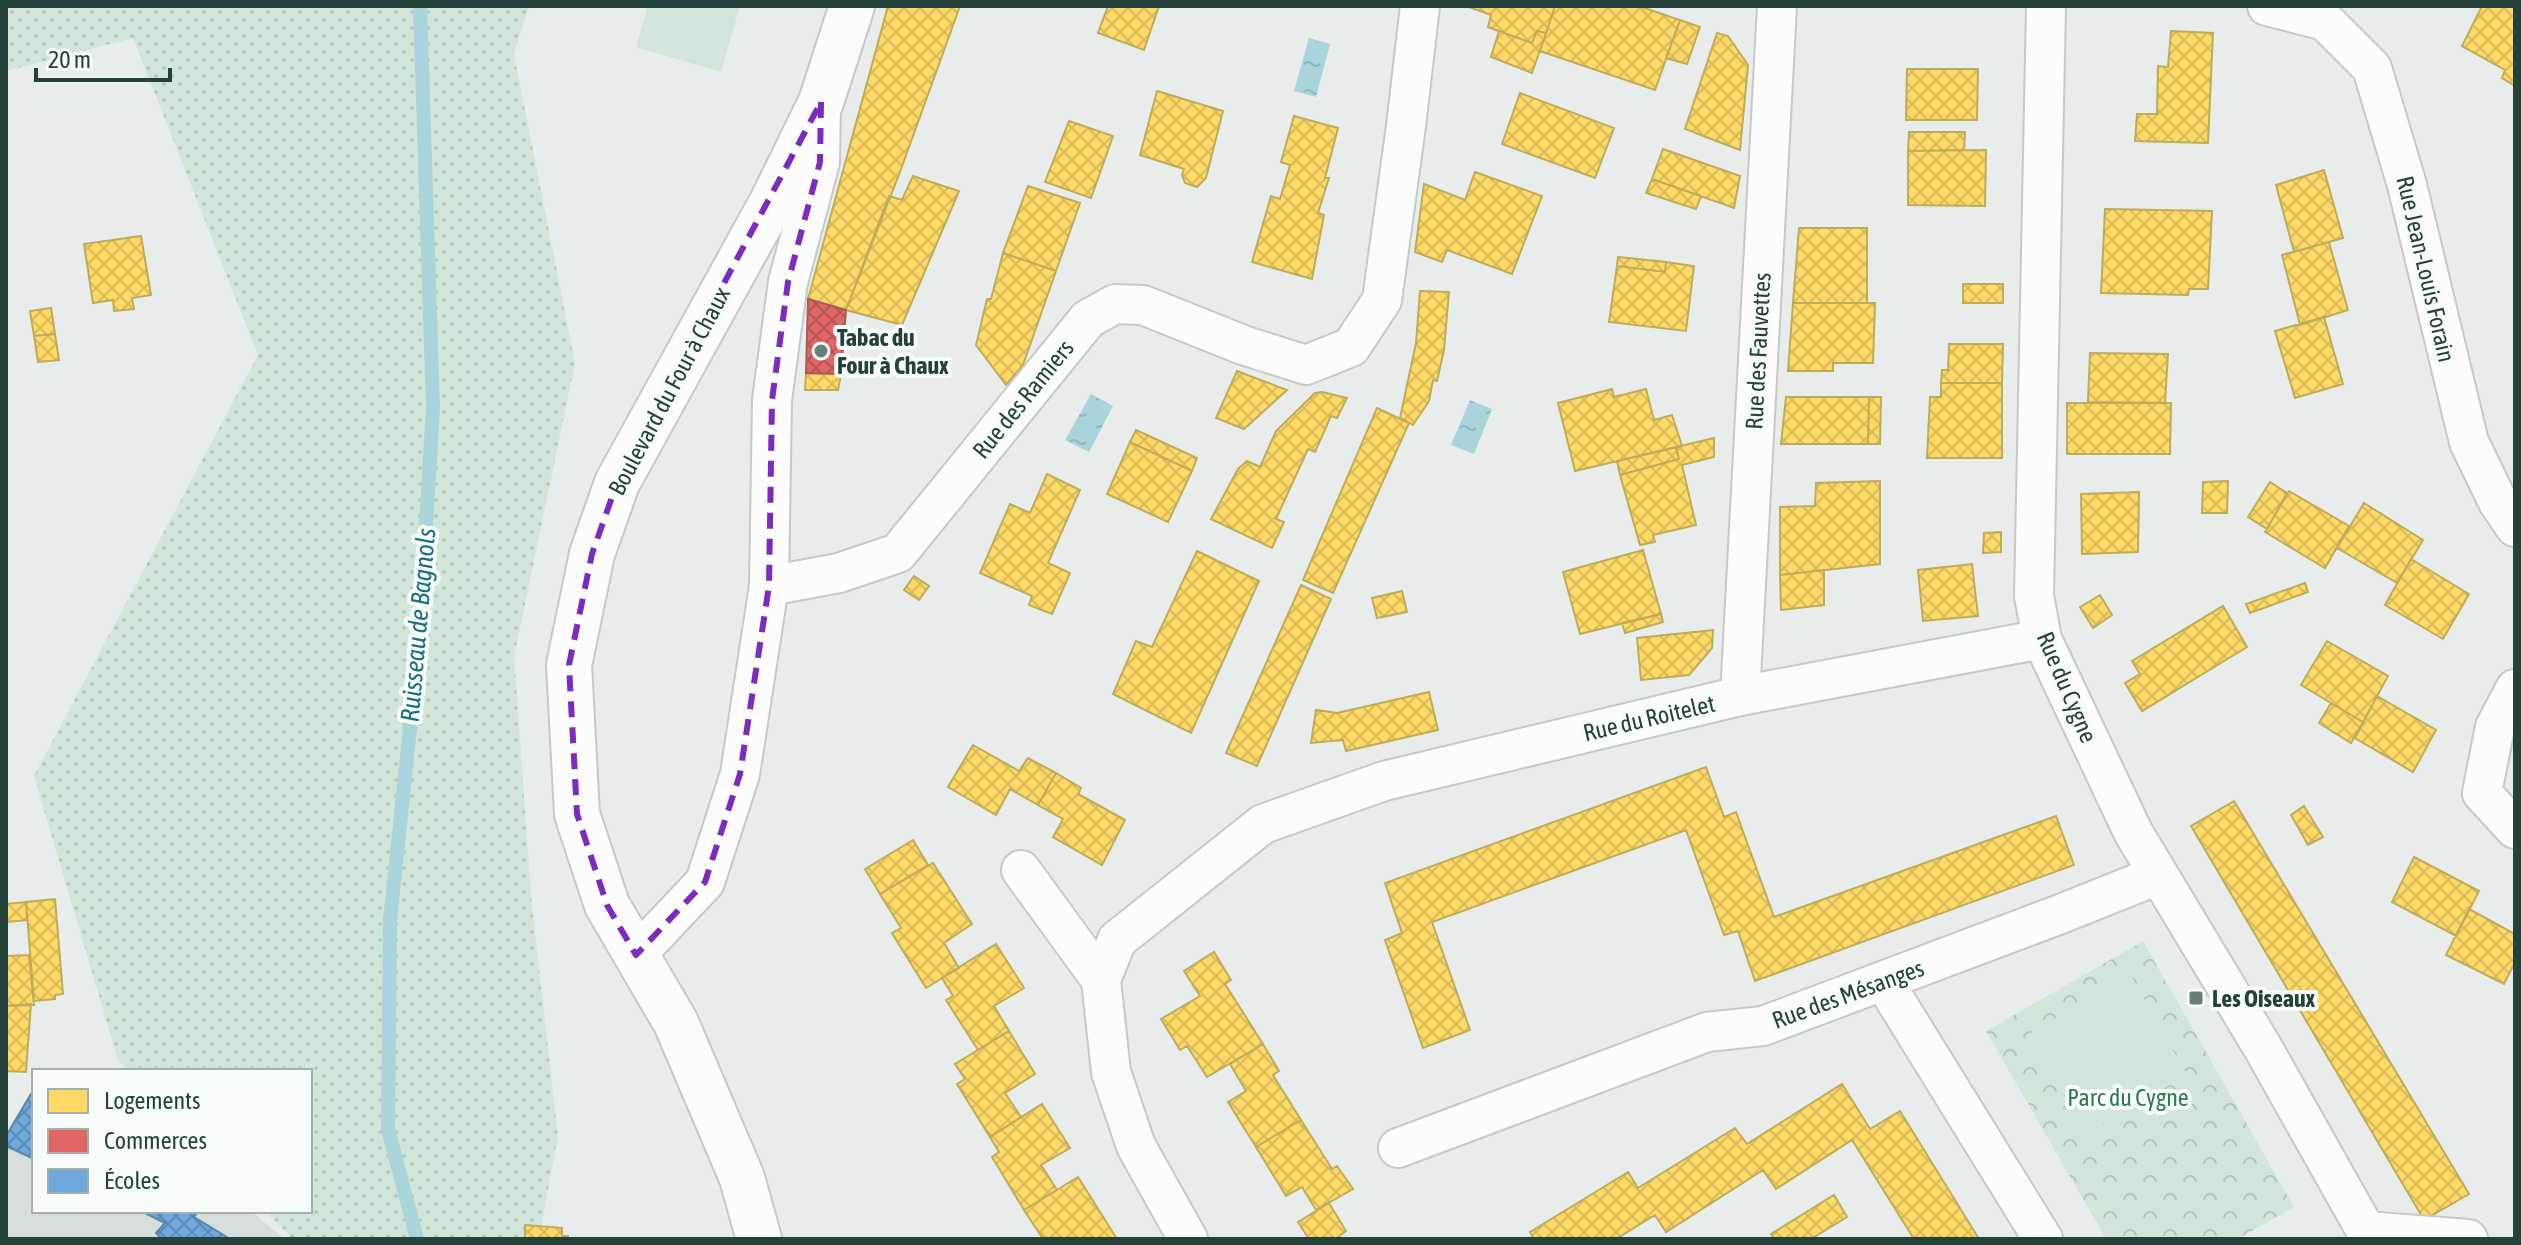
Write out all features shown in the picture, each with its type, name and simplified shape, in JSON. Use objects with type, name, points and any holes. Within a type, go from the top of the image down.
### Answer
[{"type":"street","name":"Boulevard du Four à Chaux","points":[[759,1239],[742,1178],[676,1023],[607,905],[577,814],[569,665],[592,554],[617,483],[772,202],[821,102],[852,6]]},
{"type":"street","name":"Rue des Ramiers","points":[[769,586],[839,573],[898,553],[1088,319],[1115,304],[1143,305],[1243,345],[1306,365],[1351,347],[1382,300],[1420,6]]},
{"type":"street","name":"Rue des Fauvettes","points":[[1740,696],[1777,6]]},
{"type":"street","name":"Rue du Cygne","points":[[2046,6],[2034,596],[2042,639],[2133,832],[2263,1048],[2358,1235]]},
{"type":"street","points":[[2267,6],[2330,14]]},
{"type":"street","name":"Rue Jean-Louis Forain","points":[[2330,14],[2372,68],[2407,185],[2469,442],[2498,502],[2515,527]]},
{"type":"street","points":[[636,955],[705,882],[740,774],[769,586],[772,400],[788,282],[820,162],[821,102]]},
{"type":"street","name":"Rue du Roitelet","points":[[1101,980],[1117,940],[1263,824],[1384,781],[1740,696],[2042,639]]},
{"type":"street","points":[[2515,689],[2495,727],[2482,793],[2515,829]]},
{"type":"street","points":[[1021,870],[1101,980],[1111,1072],[1116,1087],[1136,1146],[1188,1239]]},
{"type":"street","name":"Rue des Mésanges","points":[[1398,1148],[1707,1032],[1763,1026],[2158,875]]},
{"type":"street","points":[[1884,982],[2043,1239]]},
{"type":"street","points":[[2358,1235],[2468,1239]]},
{"type":"highlighted area","points":[[821,102],[820,162],[788,282],[772,400],[769,586],[740,774],[705,882],[636,955],[607,905],[577,814],[569,665],[592,554],[617,483]]},
{"type":"shaded area","points":[[32,1092],[32,1213],[253,1213],[281,1236],[279,1239],[6,1239],[6,1136]]},
{"type":"green space","points":[[6,6],[529,6],[514,54],[575,363],[514,657],[532,907],[558,1136],[539,1239],[288,1239],[290,1236],[268,1213],[312,1213],[312,1069],[127,1069],[118,1060],[34,776],[258,355],[133,38],[6,71]]},
{"type":"green space","points":[[648,6],[740,6],[721,72],[636,47]]},
{"type":"green space","name":"Parc du Cygne","points":[[2143,941],[2294,1207],[2238,1239],[2106,1239],[1986,1031]]},
{"type":"green space","points":[[2131,975],[2187,1075],[2084,1134],[2028,1034]]},
{"type":"water","points":[[1309,38],[1330,44],[1316,97],[1294,91]]},
{"type":"water","points":[[1091,394],[1113,406],[1089,452],[1065,440]]},
{"type":"water","points":[[1470,400],[1492,409],[1474,454],[1451,445]]},
{"type":"building: Logements","points":[[888,6],[960,6],[846,310],[808,299]]},
{"type":"building: Logements","points":[[1108,6],[1159,6],[1144,50],[1098,33]]},
{"type":"building: Logements","points":[[1466,6],[1555,6],[1546,33],[1537,31],[1532,43],[1488,27],[1491,15]]},
{"type":"building: Logements","points":[[1555,6],[1639,6],[1680,20],[1655,90],[1540,51]]},
{"type":"building: Logements","points":[[2482,6],[2515,6],[2515,86],[2502,78],[2505,70],[2462,46]]},
{"type":"building: Logements","points":[[1680,20],[1700,27],[1687,64],[1666,58]]},
{"type":"building: Logements","points":[[1499,31],[1532,43],[1537,31],[1546,33],[1532,73],[1491,57]]},
{"type":"building: Logements","points":[[2171,31],[2213,33],[2208,143],[2135,141],[2137,114],[2157,114],[2158,66],[2168,67]]},
{"type":"building: Logements","points":[[1717,33],[1728,36],[1748,65],[1740,150],[1685,129]]},
{"type":"building: Logements","points":[[1907,69],[1978,69],[1977,120],[1906,120]]},
{"type":"building: Logements","points":[[1157,91],[1223,111],[1206,178],[1197,187],[1185,183],[1182,175],[1184,169],[1140,155]]},
{"type":"building: Logements","points":[[1520,93],[1614,128],[1595,178],[1502,144]]},
{"type":"building: Logements","points":[[1294,116],[1338,128],[1325,178],[1329,178],[1318,213],[1324,215],[1312,279],[1252,262],[1271,196],[1280,199],[1290,165],[1281,162]]},
{"type":"building: Logements","points":[[1069,121],[1113,136],[1091,198],[1045,182]]},
{"type":"building: Logements","points":[[1909,132],[1965,132],[1964,150],[1908,151]]},
{"type":"building: Logements","points":[[1663,149],[1740,176],[1734,208],[1652,179]]},
{"type":"building: Logements","points":[[1986,150],[1985,206],[1908,205],[1908,151]]},
{"type":"building: Logements","points":[[2324,170],[2343,238],[2294,252],[2276,185]]},
{"type":"building: Logements","points":[[1475,172],[1542,196],[1512,274],[1447,250],[1442,262],[1415,252],[1424,184],[1465,200]]},
{"type":"building: Logements","points":[[913,176],[959,191],[902,325],[846,310],[889,196],[902,200]]},
{"type":"building: Logements","points":[[1652,179],[1701,196],[1696,209],[1646,193]]},
{"type":"building: Logements","points":[[1028,186],[1080,203],[1056,271],[1003,253]]},
{"type":"building: Logements","points":[[2105,209],[2212,211],[2208,289],[2189,289],[2188,295],[2101,293]]},
{"type":"building: Logements","points":[[1799,228],[1867,228],[1867,303],[1793,303]]},
{"type":"building: Logements","points":[[141,236],[151,295],[132,298],[134,309],[114,311],[113,300],[93,303],[84,244]]},
{"type":"building: Logements","points":[[2329,242],[2348,310],[2300,325],[2282,255]]},
{"type":"building: Logements","points":[[1003,253],[1056,271],[1023,365],[1006,385],[976,345]]},
{"type":"building: Logements","points":[[1618,257],[1666,262],[1665,272],[1617,266]]},
{"type":"building: Logements","points":[[1666,262],[1694,266],[1686,331],[1609,322],[1617,266],[1665,272]]},
{"type":"building: Logements","points":[[1963,284],[2003,284],[2003,303],[1963,303]]},
{"type":"building: Logements","points":[[1420,291],[1449,292],[1444,350],[1437,381],[1433,380],[1429,401],[1413,425],[1400,418],[1416,343]]},
{"type":"building: Logements","points":[[1793,303],[1875,303],[1873,363],[1833,363],[1833,371],[1788,371]]},
{"type":"building: Logements","points":[[51,308],[55,334],[34,336],[30,311]]},
{"type":"building: Logements","points":[[2324,317],[2343,384],[2295,398],[2275,331]]},
{"type":"building: Logements","points":[[55,334],[59,360],[38,362],[34,336]]},
{"type":"building: Logements","points":[[1949,344],[2003,344],[2002,383],[1941,383],[1942,370],[1948,370]]},
{"type":"building: Logements","points":[[2090,353],[2168,354],[2165,403],[2088,402]]},
{"type":"building: Logements","points":[[1237,371],[1287,390],[1244,429],[1216,418]]},
{"type":"building: Logements","points":[[806,373],[841,374],[838,390],[805,390]]},
{"type":"building: Logements","points":[[1941,383],[2002,383],[2002,458],[1927,458],[1930,397],[1941,397]]},
{"type":"building: Logements","points":[[1612,389],[1614,397],[1646,389],[1654,420],[1672,415],[1682,446],[1575,471],[1558,403]]},
{"type":"building: Logements","points":[[1315,393],[1347,398],[1337,418],[1331,416],[1315,452],[1308,449],[1276,519],[1284,522],[1272,548],[1211,519],[1238,469],[1247,461],[1260,467],[1276,431]]},
{"type":"building: Logements","points":[[1786,397],[1869,397],[1868,444],[1781,444]]},
{"type":"building: Logements","points":[[1869,397],[1881,397],[1880,444],[1868,444]]},
{"type":"building: Logements","points":[[2067,403],[2171,403],[2170,454],[2067,454]]},
{"type":"building: Logements","points":[[1377,408],[1409,423],[1333,593],[1303,580]]},
{"type":"building: Logements","points":[[1136,430],[1197,458],[1192,471],[1130,442]]},
{"type":"building: Logements","points":[[1714,438],[1714,457],[1682,465],[1696,525],[1653,535],[1655,542],[1640,545],[1620,475],[1679,459],[1676,447]]},
{"type":"building: Logements","points":[[1130,442],[1192,471],[1168,522],[1107,494]]},
{"type":"building: Logements","points":[[1676,447],[1679,459],[1620,475],[1617,461]]},
{"type":"building: Logements","points":[[1047,474],[1080,490],[1048,563],[1070,573],[1052,614],[1029,605],[1032,596],[980,573],[1010,504],[1030,513]]},
{"type":"building: Logements","points":[[1880,481],[1880,564],[1780,575],[1780,507],[1815,506],[1816,483]]},
{"type":"building: Logements","points":[[2228,481],[2227,513],[2202,513],[2203,482]]},
{"type":"building: Logements","points":[[2270,482],[2287,493],[2267,529],[2248,517]]},
{"type":"building: Logements","points":[[2289,491],[2349,526],[2325,568],[2265,532]]},
{"type":"building: Logements","points":[[2139,492],[2138,552],[2082,554],[2081,494]]},
{"type":"building: Logements","points":[[2364,503],[2423,540],[2397,583],[2337,548]]},
{"type":"building: Logements","points":[[2001,532],[2001,552],[1983,553],[1984,533]]},
{"type":"building: Logements","points":[[1643,550],[1661,614],[1580,634],[1563,572]]},
{"type":"building: Logements","points":[[1197,551],[1259,581],[1191,733],[1113,694],[1136,641],[1152,647]]},
{"type":"building: Logements","points":[[2411,559],[2469,594],[2443,639],[2385,605]]},
{"type":"building: Logements","points":[[1972,564],[1978,616],[1923,621],[1918,570]]},
{"type":"building: Logements","points":[[1824,570],[1824,605],[1781,610],[1780,575]]},
{"type":"building: Logements","points":[[914,576],[929,586],[919,600],[904,590]]},
{"type":"building: Logements","points":[[2305,583],[2308,592],[2250,613],[2246,604]]},
{"type":"building: Logements","points":[[1301,585],[1331,599],[1257,766],[1226,753]]},
{"type":"building: Logements","points":[[1402,591],[1407,612],[1377,618],[1372,598]]},
{"type":"building: Logements","points":[[2100,595],[2112,615],[2093,628],[2080,607]]},
{"type":"building: Logements","points":[[2223,606],[2247,647],[2142,711],[2125,683],[2140,674],[2132,661]]},
{"type":"building: Logements","points":[[1661,614],[1663,622],[1625,633],[1622,623]]},
{"type":"building: Logements","points":[[1713,630],[1712,648],[1689,675],[1641,680],[1637,638]]},
{"type":"building: Logements","points":[[2327,641],[2388,676],[2363,722],[2301,685]]},
{"type":"building: Logements","points":[[1429,692],[1438,730],[1346,751],[1343,740],[1311,743],[1316,710],[1337,713]]},
{"type":"building: Logements","points":[[2377,696],[2436,730],[2413,772],[2355,738]]},
{"type":"building: Logements","points":[[2331,703],[2363,722],[2351,743],[2319,723]]},
{"type":"building: Logements","points":[[973,745],[1019,771],[1028,758],[1056,773],[1038,805],[1010,789],[996,815],[948,787]]},
{"type":"building: Logements","points":[[1706,767],[1724,817],[1736,812],[1774,917],[2056,816],[2074,865],[1755,981],[1738,931],[1724,935],[1686,830],[1432,922],[1470,1030],[1423,1048],[1385,940],[1402,933],[1385,883]]},
{"type":"building: Logements","points":[[1056,773],[1081,788],[1078,794],[1125,820],[1102,865],[1053,837],[1063,819],[1038,805]]},
{"type":"building: Logements","points":[[2234,801],[2469,1194],[2424,1220],[2191,826]]},
{"type":"building: Logements","points":[[2304,806],[2323,837],[2308,845],[2291,815]]},
{"type":"building: Logements","points":[[913,840],[928,865],[880,894],[865,869]]},
{"type":"building: Logements","points":[[2414,857],[2479,891],[2456,936],[2392,902]]},
{"type":"building: Logements","points":[[933,863],[972,924],[944,943],[959,968],[926,988],[892,933],[901,928],[880,894]]},
{"type":"building: Logements","points":[[55,899],[63,994],[55,995],[55,999],[34,1001],[26,902]]},
{"type":"building: Logements","points":[[26,902],[27,920],[6,922],[6,904]]},
{"type":"building: Logements","points":[[2469,909],[2515,934],[2515,962],[2504,984],[2446,955]]},
{"type":"building: Logements","points":[[996,944],[1024,988],[994,1006],[1009,1031],[978,1050],[946,1000],[953,996],[942,978]]},
{"type":"building: Logements","points":[[1214,952],[1231,980],[1225,984],[1263,1044],[1207,1077],[1187,1046],[1180,1050],[1161,1019],[1200,996],[1184,971]]},
{"type":"building: Logements","points":[[29,955],[34,1005],[6,1006],[6,956]]},
{"type":"building: Logements","points":[[31,1004],[26,1072],[6,1071],[6,1006]]},
{"type":"building: Logements","points":[[1009,1031],[1035,1074],[1005,1093],[1021,1117],[990,1137],[957,1084],[965,1079],[955,1064]]},
{"type":"building: Logements","points":[[1263,1044],[1279,1071],[1273,1075],[1301,1120],[1256,1147],[1228,1102],[1246,1091],[1230,1064]]},
{"type":"building: Logements","points":[[1842,1084],[1870,1129],[1900,1111],[1979,1239],[1914,1239],[1852,1140],[1776,1189],[1763,1170],[1666,1232],[1655,1215],[1616,1239],[1534,1239],[1530,1232],[1628,1172],[1638,1188],[1735,1128],[1747,1144]]},
{"type":"building: Logements","points":[[1042,1104],[1070,1148],[1041,1165],[1057,1190],[1024,1210],[992,1157],[999,1152],[990,1137]]},
{"type":"building: Logements","points":[[1301,1120],[1332,1169],[1337,1166],[1353,1189],[1316,1210],[1302,1187],[1286,1196],[1256,1147]]},
{"type":"building: Logements","points":[[1078,1177],[1117,1239],[1043,1239],[1024,1210]]},
{"type":"building: Logements","points":[[1834,1195],[1847,1217],[1811,1239],[1774,1239],[1771,1234]]},
{"type":"building: Logements","points":[[1329,1203],[1346,1231],[1338,1237],[1340,1239],[1309,1239],[1298,1222]]},
{"type":"building: Logements","points":[[525,1225],[562,1228],[562,1236],[568,1236],[568,1239],[525,1239]]},
{"type":"building: Commerces","points":[[808,299],[846,310],[841,374],[806,373]]},
{"type":"building: Écoles","points":[[32,1092],[32,1158],[6,1146],[6,1136]]},
{"type":"building: Écoles","points":[[145,1213],[197,1213],[194,1217],[230,1239],[162,1239],[156,1233],[165,1223]]},
{"type":"waterway","name":"Ruisseau de Bagnols","points":[[417,1239],[388,1129],[390,921],[419,641],[433,408],[420,6]]},
{"type":"place","name":"Tabac du Four à Chaux","points":[[821,351]]},
{"type":"place","name":"Les Oiseaux","points":[[2196,998]]}]
